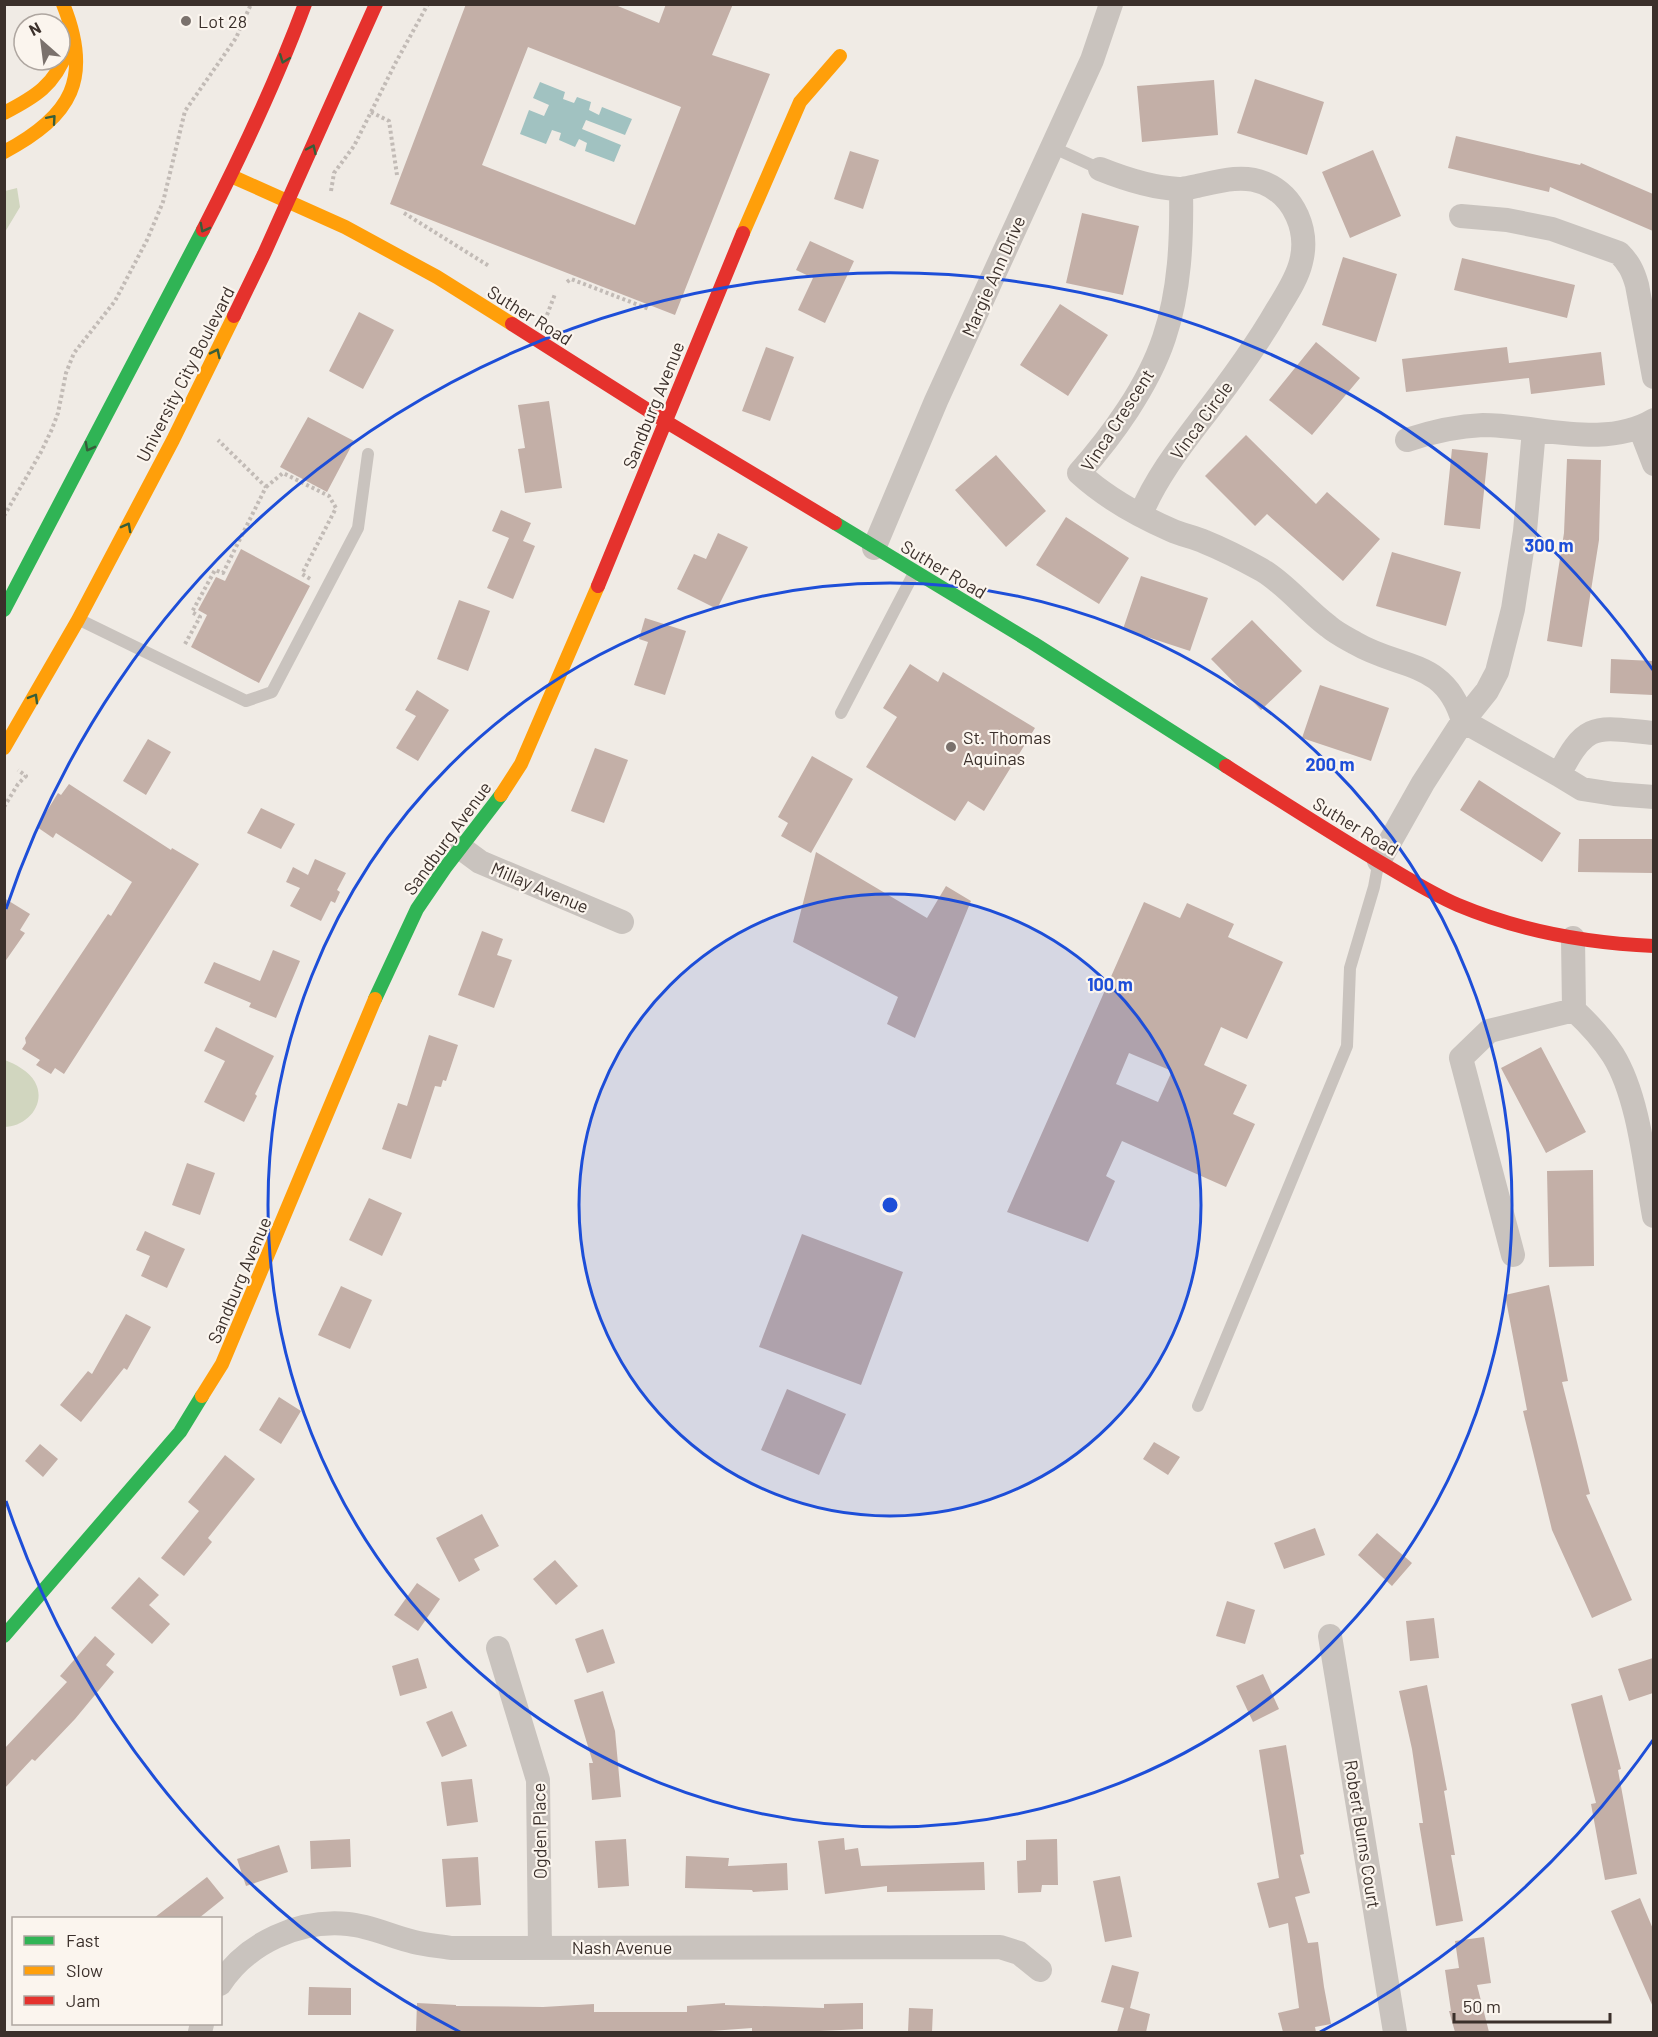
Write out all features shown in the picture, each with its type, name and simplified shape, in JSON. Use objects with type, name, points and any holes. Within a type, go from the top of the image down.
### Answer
[{"type":"street","points":[[4,610],[231,176],[281,68],[305,4]]},
{"type":"street","name":"University City Boulevard","points":[[4,748],[78,620],[173,440],[264,254],[376,4]]},
{"type":"street","name":"Margie Ann Drive","points":[[874,548],[936,401],[1092,60],[1111,4]]},
{"type":"street","points":[[4,152],[45,127],[64,104],[74,81],[78,60],[72,29]]},
{"type":"street","name":"Sandburg Avenue","points":[[4,1636],[180,1432],[217,1374],[234,1340],[391,962],[417,909],[445,868],[498,800],[521,764],[612,553],[769,170],[800,102],[840,56]]},
{"type":"street","points":[[4,113],[34,98],[59,72]]},
{"type":"street","name":"Vinca Circle","points":[[1100,170],[1130,180],[1180,189],[1243,179],[1266,184],[1278,191],[1297,214],[1302,227],[1304,243],[1301,264],[1258,344],[1182,445],[1149,493],[1141,514]]},
{"type":"street","name":"Suther Road","points":[[231,176],[345,227],[437,277],[665,421],[914,572],[1111,701],[1430,892],[1458,905],[1514,925],[1573,938],[1653,946]]},
{"type":"street","name":"Vinca Crescent","points":[[1141,514],[1110,498],[1079,473],[1099,451],[1128,408],[1156,359],[1164,337],[1176,286],[1182,228],[1180,189]]},
{"type":"street","points":[[1461,216],[1507,220],[1551,229],[1619,254],[1633,270],[1653,378]]},
{"type":"street","points":[[1407,440],[1438,431],[1481,425],[1602,435],[1627,432],[1647,424],[1653,464]]},
{"type":"street","points":[[1379,861],[1423,783],[1463,721],[1487,691],[1497,672],[1513,609],[1525,531],[1534,430]]},
{"type":"street","points":[[1141,514],[1173,531],[1204,542],[1265,572],[1329,627],[1362,647],[1424,671],[1452,692],[1463,721],[1582,789],[1653,797]]},
{"type":"street","points":[[1559,775],[1582,737],[1594,731],[1610,729],[1653,733]]},
{"type":"street","name":"Millay Avenue","points":[[461,848],[480,862],[622,922]]},
{"type":"street","points":[[1573,938],[1574,1010],[1597,1032],[1614,1056],[1627,1083],[1635,1112],[1653,1216]]},
{"type":"street","points":[[1512,1255],[1461,1058],[1490,1031],[1574,1010]]},
{"type":"street","name":"Robert Burns Court","points":[[1330,1636],[1395,2032]]},
{"type":"street","name":"Ogden Place","points":[[498,1648],[538,1780],[540,1948]]},
{"type":"street","name":"Nash Avenue","points":[[222,1982],[241,1960],[265,1942],[277,1936],[319,1924],[348,1924],[376,1929],[414,1942],[451,1948],[1000,1947],[1019,1953],[1040,1970]]},
{"type":"lane","name":"Vinca Circle","points":[[1052,147],[1100,170]]},
{"type":"lane","points":[[78,620],[246,701],[272,692],[358,528],[368,454]]},
{"type":"lane","points":[[841,713],[914,572]]},
{"type":"lane","points":[[1198,1406],[1347,1046],[1350,968],[1374,888],[1379,861]]},
{"type":"path","points":[[4,516],[52,429],[66,373],[74,353],[115,301],[147,240],[165,194],[185,111],[237,38],[251,4]]},
{"type":"path","points":[[332,197],[331,187],[334,173],[350,154],[428,4]]},
{"type":"path","points":[[371,111],[389,121],[397,175]]},
{"type":"path","points":[[404,213],[489,266]]},
{"type":"path","points":[[567,282],[571,279],[649,309]]},
{"type":"path","points":[[547,315],[555,294]]},
{"type":"path","points":[[218,440],[266,487]]},
{"type":"path","points":[[185,644],[200,617],[192,612],[215,570],[223,573],[266,487],[283,473],[329,496],[336,508],[302,574],[312,580]]},
{"type":"path","points":[[4,807],[26,776],[15,768]]},
{"type":"green space","points":[[17,188],[20,207],[5,232],[5,191]]},
{"type":"green space","points":[[5,1060],[29,1074],[38,1090],[38,1098],[37,1106],[27,1119],[4,1127]]},
{"type":"water","points":[[540,82],[565,92],[563,99],[574,103],[577,97],[591,102],[589,110],[599,115],[602,107],[632,119],[625,135],[586,120],[582,129],[621,145],[614,162],[585,151],[587,143],[579,139],[575,147],[559,140],[561,133],[552,130],[546,144],[520,134],[529,110],[544,116],[549,105],[533,98]]},
{"type":"building","points":[[466,4],[613,4],[659,23],[666,4],[733,4],[712,55],[770,74],[675,315],[390,204]],"holes":[[[528,47],[681,107],[635,225],[482,165]]]},
{"type":"building","points":[[1255,79],[1324,102],[1307,155],[1237,133]]},
{"type":"building","points":[[1214,80],[1218,135],[1142,142],[1137,86]]},
{"type":"building","points":[[1456,136],[1580,165],[1581,163],[1653,194],[1653,231],[1550,187],[1549,192],[1448,168]]},
{"type":"building","points":[[1373,150],[1401,216],[1350,238],[1322,172]]},
{"type":"building","points":[[850,151],[879,160],[863,209],[834,199]]},
{"type":"building","points":[[1082,213],[1139,226],[1123,295],[1066,283]]},
{"type":"building","points":[[810,241],[854,261],[825,323],[798,310],[813,278],[796,270]]},
{"type":"building","points":[[1343,257],[1397,274],[1376,342],[1322,325]]},
{"type":"building","points":[[1462,258],[1575,285],[1567,318],[1454,290]]},
{"type":"building","points":[[1060,304],[1108,335],[1068,396],[1020,365]]},
{"type":"building","points":[[359,312],[394,330],[363,389],[329,371]]},
{"type":"building","points":[[1316,342],[1360,378],[1312,435],[1269,400]]},
{"type":"building","points":[[766,347],[794,357],[770,421],[742,411]]},
{"type":"building","points":[[1507,347],[1509,363],[1601,352],[1605,385],[1531,394],[1529,378],[1406,392],[1402,359]]},
{"type":"building","points":[[549,401],[562,488],[525,493],[518,449],[525,448],[518,405]]},
{"type":"building","points":[[308,417],[354,441],[327,492],[280,467]]},
{"type":"building","points":[[1246,435],[1316,504],[1327,492],[1380,539],[1343,581],[1267,514],[1255,526],[1205,476]]},
{"type":"building","points":[[1452,449],[1488,453],[1480,529],[1444,525]]},
{"type":"building","points":[[996,455],[1046,511],[1006,547],[955,490]]},
{"type":"building","points":[[1567,459],[1601,460],[1599,540],[1582,647],[1547,641],[1564,533]]},
{"type":"building","points":[[501,510],[531,523],[523,541],[535,546],[513,599],[487,588],[509,538],[492,531]]},
{"type":"building","points":[[1066,517],[1129,558],[1099,604],[1036,565]]},
{"type":"building","points":[[718,533],[748,547],[717,609],[677,589],[694,554],[706,559]]},
{"type":"building","points":[[241,549],[310,586],[259,683],[191,647],[207,615],[198,610],[216,577],[225,581]]},
{"type":"building","points":[[1392,552],[1461,572],[1446,626],[1376,606]]},
{"type":"building","points":[[1141,576],[1208,598],[1190,651],[1123,629]]},
{"type":"building","points":[[459,600],[490,611],[468,671],[437,659]]},
{"type":"building","points":[[645,618],[686,631],[665,695],[634,685],[648,642],[639,639]]},
{"type":"building","points":[[1252,620],[1302,671],[1261,710],[1211,659]]},
{"type":"building","points":[[1611,659],[1653,661],[1653,695],[1610,693]]},
{"type":"building","name":"St. Thomas Aquinas","points":[[910,664],[938,682],[943,672],[1035,728],[984,811],[968,801],[955,821],[866,767],[897,717],[883,708]]},
{"type":"building","points":[[1320,685],[1389,708],[1371,761],[1302,738]]},
{"type":"building","points":[[417,690],[449,710],[418,761],[396,748],[416,716],[405,710]]},
{"type":"building","points":[[148,739],[171,752],[146,795],[123,781]]},
{"type":"building","points":[[595,748],[628,760],[604,823],[571,811]]},
{"type":"building","points":[[812,756],[853,779],[811,853],[781,836],[788,823],[778,817]]},
{"type":"building","points":[[1479,780],[1561,833],[1542,862],[1460,810]]},
{"type":"building","points":[[69,784],[171,850],[172,848],[199,864],[64,1074],[55,1068],[51,1074],[36,1065],[40,1060],[22,1049],[26,1043],[25,1038],[108,914],[111,916],[132,882],[56,833],[53,838],[37,827],[58,793],[61,795]]},
{"type":"building","points":[[261,808],[295,824],[281,849],[247,833]]},
{"type":"building","points":[[1579,839],[1653,839],[1653,873],[1578,872]]},
{"type":"building","points":[[816,852],[927,918],[946,886],[971,901],[915,1038],[887,1024],[898,997],[793,942]]},
{"type":"building","points":[[315,859],[346,873],[337,890],[340,892],[335,903],[331,901],[321,921],[290,906],[300,888],[286,882],[293,867],[308,875]]},
{"type":"building","points":[[4,898],[30,914],[20,930],[25,933],[4,963]]},
{"type":"building","points":[[1144,902],[1180,918],[1187,903],[1234,924],[1228,937],[1283,962],[1247,1039],[1221,1027],[1204,1065],[1247,1085],[1233,1114],[1255,1124],[1226,1187],[1122,1141],[1106,1176],[1115,1181],[1088,1242],[1007,1212]],"holes":[[[1129,1053],[1172,1071],[1158,1102],[1116,1084]]]},
{"type":"building","points":[[482,931],[503,939],[497,955],[512,960],[494,1008],[458,995]]},
{"type":"building","points":[[273,950],[300,961],[276,1018],[249,1007],[251,1003],[204,983],[214,962],[260,981]]},
{"type":"building","points":[[216,1027],[274,1056],[244,1122],[204,1102],[225,1061],[204,1051]]},
{"type":"building","points":[[429,1035],[458,1045],[446,1081],[443,1080],[441,1087],[435,1086],[411,1159],[382,1149],[398,1103],[407,1106]]},
{"type":"building","points":[[1541,1047],[1586,1132],[1546,1153],[1501,1068]]},
{"type":"building","points":[[187,1163],[215,1173],[200,1215],[172,1205]]},
{"type":"building","points":[[1593,1170],[1594,1266],[1549,1267],[1547,1171]]},
{"type":"building","points":[[369,1198],[402,1213],[382,1256],[349,1240]]},
{"type":"building","points":[[145,1231],[185,1249],[167,1288],[141,1276],[150,1256],[136,1250]]},
{"type":"building","points":[[802,1234],[903,1272],[861,1385],[759,1347]]},
{"type":"building","points":[[1549,1285],[1568,1381],[1562,1382],[1590,1494],[1586,1495],[1632,1600],[1592,1618],[1552,1530],[1523,1411],[1527,1410],[1505,1295]]},
{"type":"building","points":[[341,1286],[372,1300],[350,1349],[318,1335]]},
{"type":"building","points":[[126,1314],[151,1327],[127,1370],[124,1368],[81,1422],[60,1405],[88,1371],[92,1374]]},
{"type":"building","points":[[787,1389],[846,1414],[819,1475],[761,1450]]},
{"type":"building","points":[[279,1397],[301,1411],[281,1444],[259,1430]]},
{"type":"building","points":[[1154,1442],[1180,1457],[1168,1475],[1143,1459]]},
{"type":"building","points":[[40,1444],[58,1459],[43,1477],[25,1461]]},
{"type":"building","points":[[225,1455],[255,1479],[208,1538],[212,1542],[184,1576],[161,1558],[199,1511],[188,1502]]},
{"type":"building","points":[[482,1514],[499,1546],[474,1559],[480,1570],[459,1582],[436,1538]]},
{"type":"building","points":[[1315,1528],[1325,1555],[1284,1569],[1274,1543]]},
{"type":"building","points":[[1377,1533],[1412,1563],[1392,1586],[1358,1555]]},
{"type":"building","points":[[555,1560],[578,1586],[556,1605],[533,1579]]},
{"type":"building","points":[[139,1577],[159,1595],[149,1605],[170,1624],[152,1644],[111,1608]]},
{"type":"building","points":[[417,1583],[440,1599],[418,1631],[394,1615]]},
{"type":"building","points":[[1227,1601],[1255,1610],[1245,1644],[1216,1636]]},
{"type":"building","points":[[1434,1618],[1439,1658],[1410,1661],[1406,1621]]},
{"type":"building","points":[[603,1629],[615,1663],[587,1673],[575,1639]]},
{"type":"building","points":[[95,1636],[115,1654],[106,1665],[114,1672],[75,1719],[35,1761],[32,1759],[4,1789],[4,1749],[67,1682],[60,1676]]},
{"type":"building","points":[[418,1658],[427,1688],[400,1696],[392,1666]]},
{"type":"building","points":[[1653,1658],[1653,1693],[1629,1701],[1618,1669]]},
{"type":"building","points":[[1263,1674],[1279,1709],[1253,1722],[1236,1686]]},
{"type":"building","points":[[1427,1685],[1447,1790],[1444,1791],[1455,1855],[1451,1855],[1463,1921],[1436,1926],[1419,1823],[1423,1823],[1412,1749],[1399,1691]]},
{"type":"building","points":[[603,1691],[615,1731],[621,1797],[592,1800],[589,1763],[593,1763],[574,1700]]},
{"type":"building","points":[[1602,1695],[1621,1769],[1618,1770],[1637,1874],[1605,1880],[1591,1804],[1596,1803],[1571,1704]]},
{"type":"building","points":[[452,1711],[467,1746],[442,1757],[426,1722]]},
{"type":"building","points":[[1286,1745],[1304,1854],[1300,1855],[1310,1893],[1295,1897],[1308,1943],[1318,1942],[1331,2024],[1315,2027],[1316,2032],[1283,2032],[1278,2013],[1299,2008],[1288,1923],[1269,1928],[1257,1883],[1279,1878],[1259,1750]]},
{"type":"building","points":[[472,1779],[478,1822],[447,1826],[441,1782]]},
{"type":"building","points":[[844,1838],[845,1850],[858,1848],[861,1866],[984,1862],[985,1890],[887,1892],[887,1886],[825,1894],[818,1841]]},
{"type":"building","points":[[350,1839],[351,1867],[311,1869],[310,1841]]},
{"type":"building","points":[[626,1839],[629,1886],[598,1888],[595,1841]]},
{"type":"building","points":[[1057,1839],[1058,1885],[1042,1885],[1041,1892],[1018,1893],[1017,1861],[1026,1860],[1026,1840]]},
{"type":"building","points":[[279,1845],[288,1872],[246,1886],[237,1859]]},
{"type":"building","points":[[686,1856],[729,1858],[728,1866],[787,1863],[788,1890],[753,1892],[752,1890],[685,1888]]},
{"type":"building","points":[[478,1857],[481,1905],[446,1907],[442,1859]]},
{"type":"building","points":[[1120,1876],[1132,1937],[1105,1942],[1093,1881]]},
{"type":"building","points":[[207,1877],[224,1898],[200,1917],[155,1917]]},
{"type":"building","points":[[1640,1898],[1653,1929],[1653,2007],[1611,1911]]},
{"type":"building","points":[[1484,1937],[1491,1983],[1477,1985],[1489,2032],[1455,2032],[1449,2011],[1451,2011],[1445,1970],[1459,1968],[1455,1941]]},
{"type":"building","points":[[1112,1965],[1139,1972],[1130,2008],[1150,2014],[1146,2032],[1117,2032],[1124,2008],[1101,2002]]},
{"type":"building","points":[[309,1987],[351,1988],[351,2015],[308,2015]]},
{"type":"building","points":[[417,2003],[543,2007],[594,2004],[594,2012],[687,2012],[687,2006],[725,2003],[725,2005],[824,2008],[824,2004],[863,2003],[863,2029],[798,2032],[752,2032],[752,2028],[697,2032],[416,2032]]},
{"type":"building","points":[[909,2008],[933,2009],[932,2032],[908,2032]]},
{"type":"traffic: fast","points":[[4,610],[203,230]]},
{"type":"traffic: fast","points":[[835,523],[1033,643],[1226,766]]},
{"type":"traffic: fast","points":[[375,999],[417,909],[501,795]]},
{"type":"traffic: fast","points":[[4,1636],[180,1432],[202,1396]]},
{"type":"traffic: slow","points":[[4,152],[46,124],[60,109],[70,92],[75,74],[76,53],[72,30],[63,4]]},
{"type":"traffic: slow","points":[[743,233],[800,102],[840,56]]},
{"type":"traffic: slow","points":[[4,113],[43,89],[57,72]]},
{"type":"traffic: slow","points":[[231,176],[345,227],[437,277],[512,324]]},
{"type":"traffic: slow","points":[[4,748],[78,620],[173,440],[234,316]]},
{"type":"traffic: slow","points":[[501,795],[521,764],[598,586]]},
{"type":"traffic: slow","points":[[202,1396],[222,1364],[375,999]]},
{"type":"traffic: jam","points":[[203,230],[257,118],[305,4]]},
{"type":"traffic: jam","points":[[234,316],[376,4]]},
{"type":"traffic: jam","points":[[598,586],[743,233]]},
{"type":"traffic: jam","points":[[512,324],[665,421],[835,523]]},
{"type":"traffic: jam","points":[[1226,766],[1378,861],[1458,905],[1530,929],[1579,939],[1654,946]]},
{"type":"place","name":"Lot 28","points":[[186,21]]},
{"type":"place","name":"St. Thomas Aquinas","points":[[951,747]]}]
